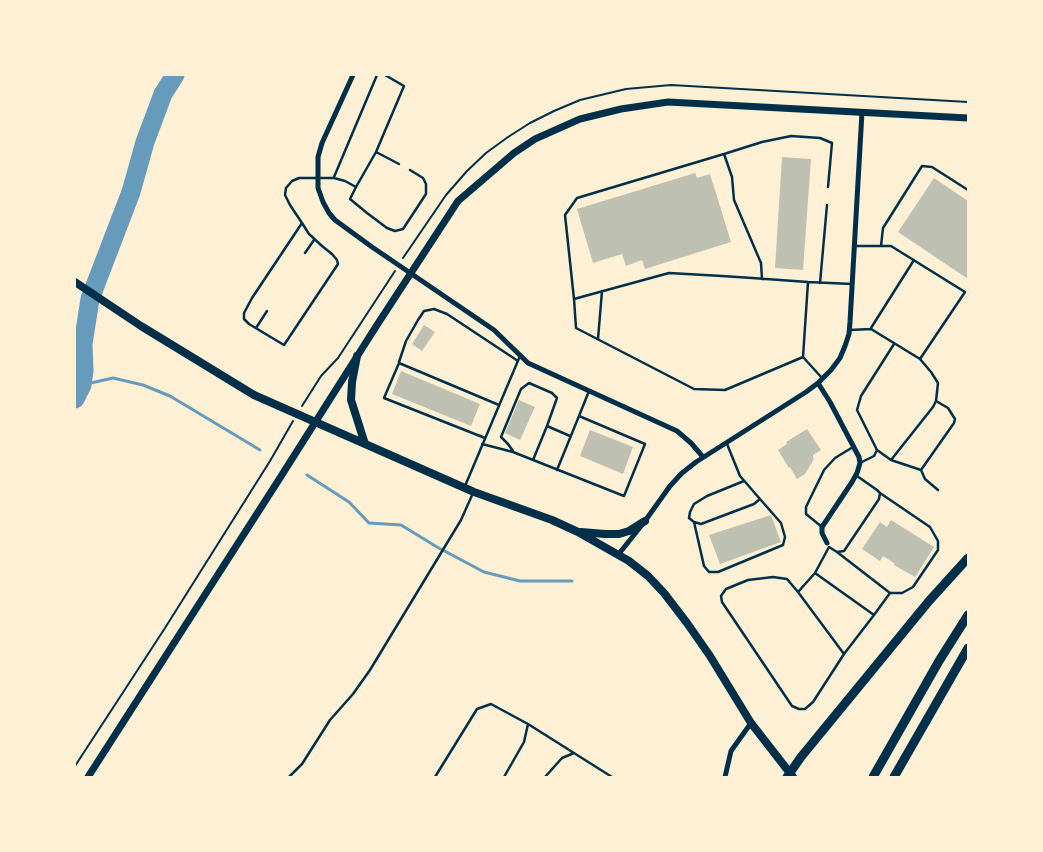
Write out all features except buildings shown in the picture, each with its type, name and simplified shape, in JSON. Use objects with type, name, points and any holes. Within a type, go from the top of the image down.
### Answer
[{"type":"highway","points":[[790,775],[801,757],[929,601],[968,558]]},
{"type":"highway","points":[[873,777],[934,669],[968,614]]},
{"type":"highway","points":[[894,777],[968,648]]},
{"type":"main road","points":[[88,777],[458,201],[514,153],[534,140],[580,119],[621,109],[668,102],[968,118]]},
{"type":"main road","points":[[75,282],[141,326],[254,395],[474,492],[552,520],[578,532],[629,561],[648,576],[688,623],[752,723],[790,775]]},
{"type":"main road","points":[[357,356],[351,400],[365,444]]},
{"type":"main road","points":[[578,532],[619,534],[629,531],[645,521]]},
{"type":"street","points":[[353,75],[322,143],[318,157],[318,188],[323,202],[335,220],[364,242],[411,272],[494,330],[519,358],[676,431],[691,443],[703,457]]},
{"type":"street","points":[[618,555],[682,473],[703,457],[806,392],[831,370],[840,358],[849,330],[862,112]]},
{"type":"street","points":[[820,381],[859,457],[860,463],[852,482],[822,527],[822,534],[828,545]]},
{"type":"street","points":[[724,777],[731,751],[752,723]]},
{"type":"lane","points":[[334,178],[377,75]]},
{"type":"lane","points":[[385,75],[404,86],[376,152],[350,198],[366,213],[387,228],[395,231],[403,229],[426,194],[426,184],[423,178],[410,170]]},
{"type":"lane","points":[[803,357],[725,390],[694,389],[576,328],[565,215],[577,198],[762,142],[791,136],[820,138],[832,143],[828,186]]},
{"type":"lane","points":[[376,152],[399,164]]},
{"type":"lane","points":[[724,154],[732,177],[734,200],[761,263],[762,279]]},
{"type":"lane","points":[[881,246],[883,228],[922,166],[932,166],[968,190]]},
{"type":"lane","points":[[302,223],[244,313],[244,319],[284,345],[338,264],[332,254],[309,234],[302,223],[287,200],[285,195],[286,188],[292,181],[299,178],[317,177],[334,178],[356,187]]},
{"type":"lane","points":[[820,282],[827,205]]},
{"type":"lane","points":[[305,253],[314,240]]},
{"type":"lane","points":[[854,246],[891,246],[967,290],[920,359]]},
{"type":"lane","points":[[870,329],[914,260]]},
{"type":"lane","points":[[574,299],[669,273],[852,284]]},
{"type":"lane","points":[[808,282],[803,357],[820,381]]},
{"type":"lane","points":[[598,339],[602,291]]},
{"type":"lane","points":[[464,487],[482,444],[485,438],[519,358],[446,314],[434,309],[424,312],[406,341],[384,398],[485,438]]},
{"type":"lane","points":[[256,328],[267,311]]},
{"type":"lane","points":[[849,330],[870,329],[920,359],[938,383],[936,401],[933,407],[891,460]]},
{"type":"lane","points":[[894,344],[861,396],[858,410],[877,450],[891,460],[921,470],[925,479],[938,490]]},
{"type":"lane","points":[[399,363],[499,405]]},
{"type":"lane","points":[[513,452],[500,437],[521,389],[529,383],[552,393],[557,398],[533,460]]},
{"type":"lane","points":[[557,470],[589,390]]},
{"type":"lane","points":[[921,470],[954,423],[955,418],[948,408],[936,401]]},
{"type":"lane","points":[[482,444],[513,452],[624,496],[645,444],[578,416]]},
{"type":"lane","points":[[546,426],[570,436]]},
{"type":"lane","points":[[694,522],[704,566],[709,572],[718,572],[783,545],[785,537],[781,523],[740,476],[726,443]]},
{"type":"lane","points":[[822,527],[806,514],[806,507],[824,470],[835,458],[853,447]]},
{"type":"lane","points":[[860,463],[874,456],[877,450]]},
{"type":"lane","points":[[798,592],[814,573],[828,545],[890,593],[902,593],[913,587],[938,550],[938,541],[930,527],[855,475]]},
{"type":"lane","points":[[744,481],[707,496],[694,504],[689,518],[701,524],[747,507],[760,499]]},
{"type":"lane","points":[[289,777],[302,764],[330,720],[353,694],[370,670],[461,520],[474,492]]},
{"type":"lane","points":[[837,552],[844,551],[847,548],[879,499],[880,493]]},
{"type":"lane","points":[[814,573],[874,615]]},
{"type":"lane","points":[[844,654],[787,579],[773,577],[748,580],[726,589],[721,596],[722,602],[792,706],[798,709],[805,709],[813,702],[844,654],[890,593]]},
{"type":"lane","points":[[435,777],[477,709],[490,704],[528,724],[612,777]]},
{"type":"lane","points":[[504,777],[524,742],[528,724]]},
{"type":"lane","points":[[545,777],[562,758],[575,753]]},
{"type":"path","points":[[306,400],[321,376],[338,358],[446,195],[486,153],[530,123],[554,110],[580,100],[626,89],[671,85],[968,102]]},
{"type":"path","points":[[75,766],[165,628],[284,436]]},
{"type":"waterway","points":[[75,399],[82,385],[84,371],[83,344],[90,299],[131,192],[145,142],[163,94],[175,75]]},
{"type":"waterway","points":[[82,385],[113,378],[143,385],[170,396],[260,450]]},
{"type":"waterway","points":[[307,475],[349,502],[369,523],[401,525],[484,572],[520,581],[572,581]]}]
